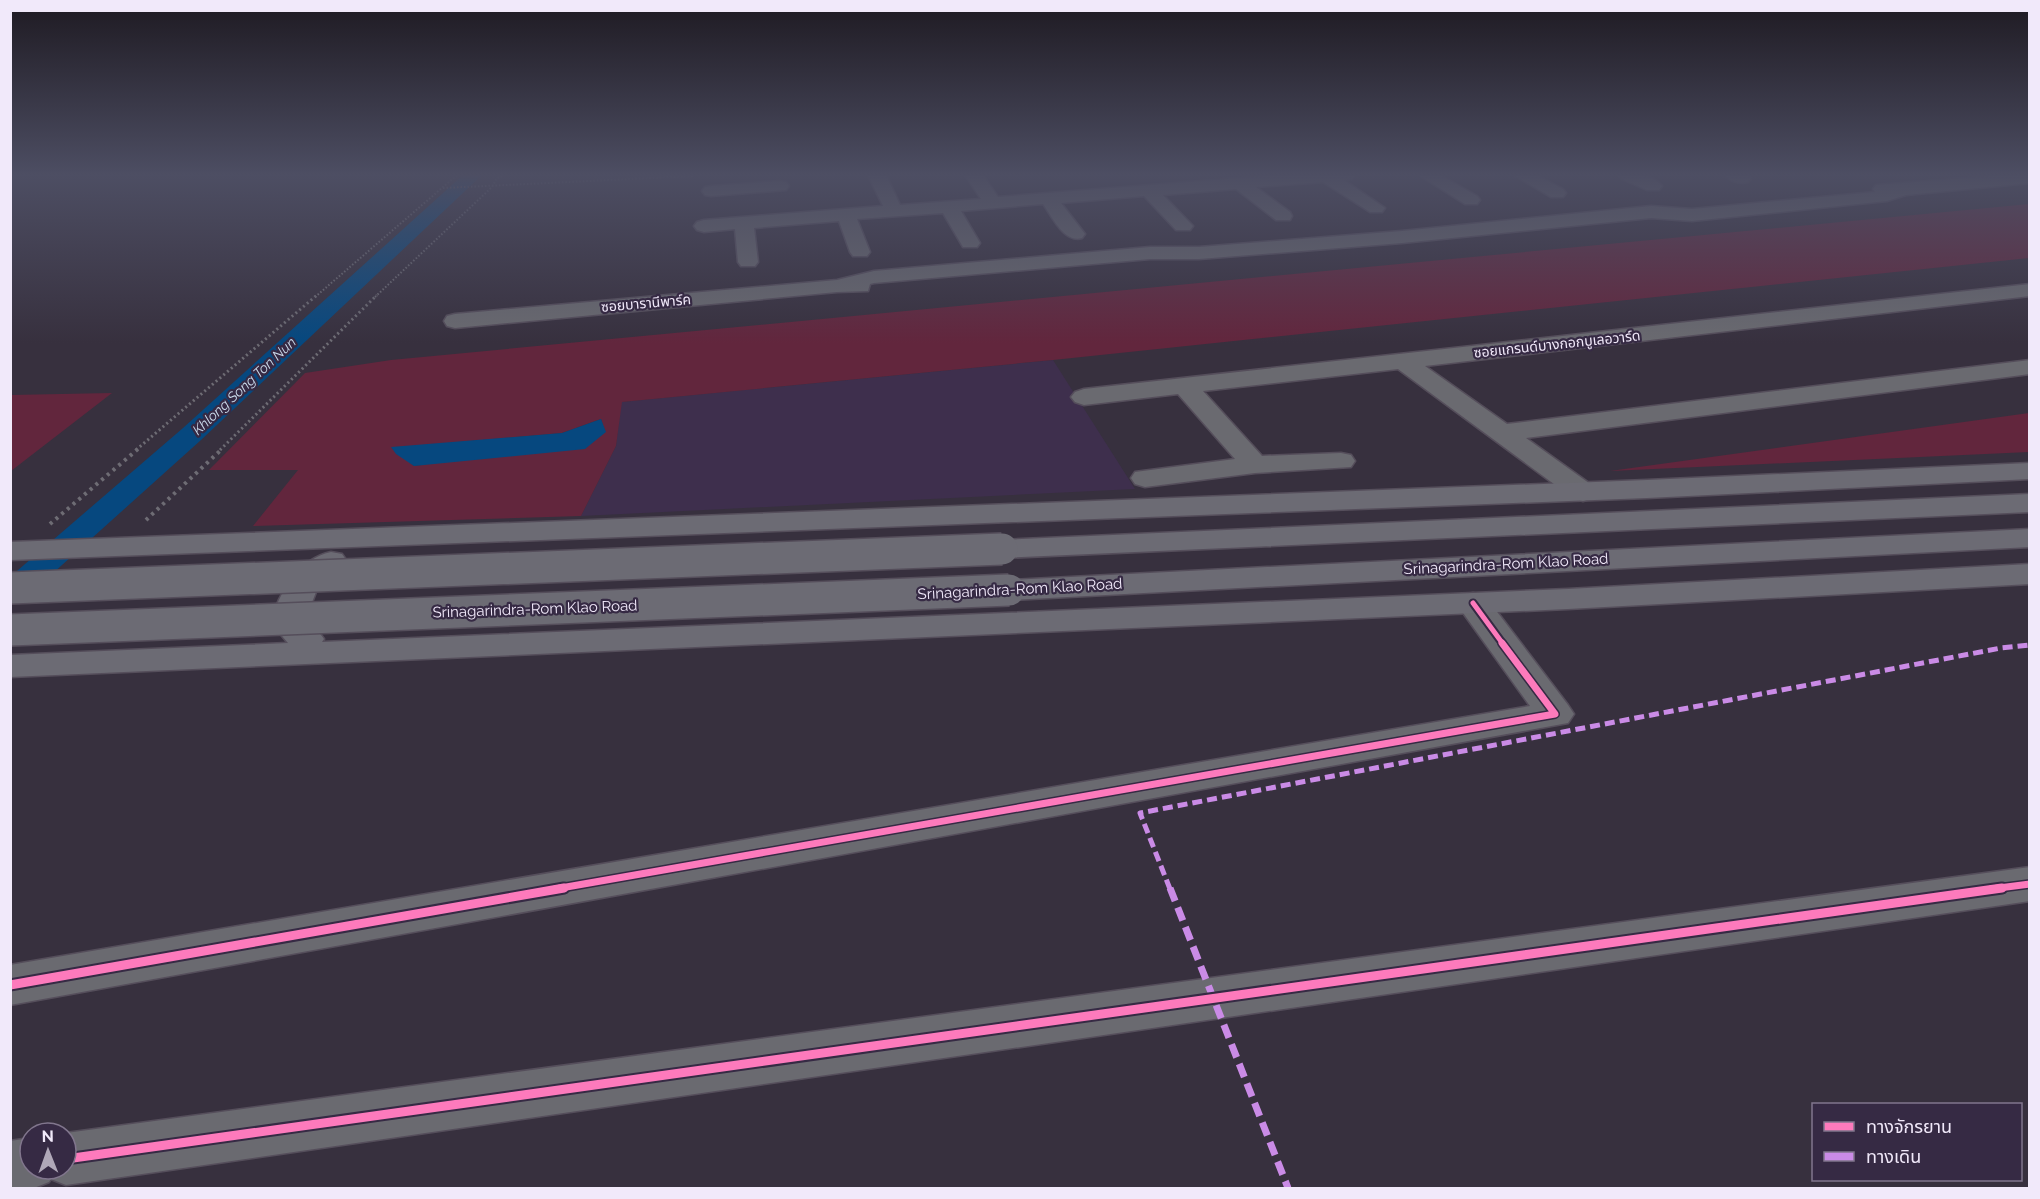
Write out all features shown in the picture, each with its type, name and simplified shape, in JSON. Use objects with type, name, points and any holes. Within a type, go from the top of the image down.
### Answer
[{"type":"main road","points":[[10,551],[1583,492],[2030,471]]},
{"type":"main road","points":[[1647,489],[2030,502]]},
{"type":"main road","points":[[10,588],[1002,549],[2030,502]]},
{"type":"main road","points":[[343,650],[302,637],[288,623],[291,605],[313,574],[332,560],[359,548],[404,537]]},
{"type":"main road","points":[[1568,599],[2017,538]]},
{"type":"main road","name":"Srinagarindra-Rom Klao Road","points":[[10,630],[1009,590],[2017,538]]},
{"type":"main road","points":[[10,666],[1568,599],[2030,576]]},
{"type":"street","points":[[745,231],[748,262]]},
{"type":"street","points":[[852,231],[860,252]]},
{"type":"street","points":[[963,231],[970,243]]},
{"type":"street","name":"ซอยบารานีพาร์ค","points":[[455,321],[837,286],[879,286],[961,279],[1157,261],[1199,253],[1462,231]]},
{"type":"street","name":"ซอยแกรนด์บางกอกบูเลอวาร์ด","points":[[1083,397],[2030,290]]},
{"type":"street","points":[[2003,293],[2030,303]]},
{"type":"street","points":[[1403,361],[1583,492]]},
{"type":"street","points":[[1503,433],[2030,367]]},
{"type":"street","points":[[1185,386],[1255,465]]},
{"type":"street","points":[[1145,478],[1255,465],[1341,461]]},
{"type":"street","points":[[10,985],[1555,714],[1473,603]]},
{"type":"street","points":[[78,1157],[2030,884]]},
{"type":"path","points":[[45,528],[393,231]]},
{"type":"path","points":[[142,523],[245,427],[358,313],[445,231]]},
{"type":"shaded area","points":[[1746,231],[2029,231],[2029,258],[1053,360],[622,402],[616,446],[581,516],[253,526],[298,470],[209,470],[305,373],[391,360]],"holes":[[[601,419],[605,432],[471,458],[414,466],[392,448],[562,433]]]},
{"type":"shaded area","points":[[1053,360],[1135,489],[581,516],[616,446],[621,402]]},
{"type":"shaded area","points":[[112,393],[11,471],[11,395]]},
{"type":"shaded area","points":[[2029,413],[2029,452],[1610,471]]},
{"type":"water","points":[[601,419],[606,432],[585,449],[414,466],[396,454],[391,447],[562,433]]},
{"type":"waterway","name":"Khlong Song Ton Nun","points":[[10,594],[192,434],[412,231]]},
{"type":"marked path","points":[[1288,1188],[1140,813],[2001,648],[2030,645]]},
{"type":"cycle path","points":[[10,985],[1555,714],[1473,603]]},
{"type":"cycle path","points":[[78,1157],[2030,884]]}]
